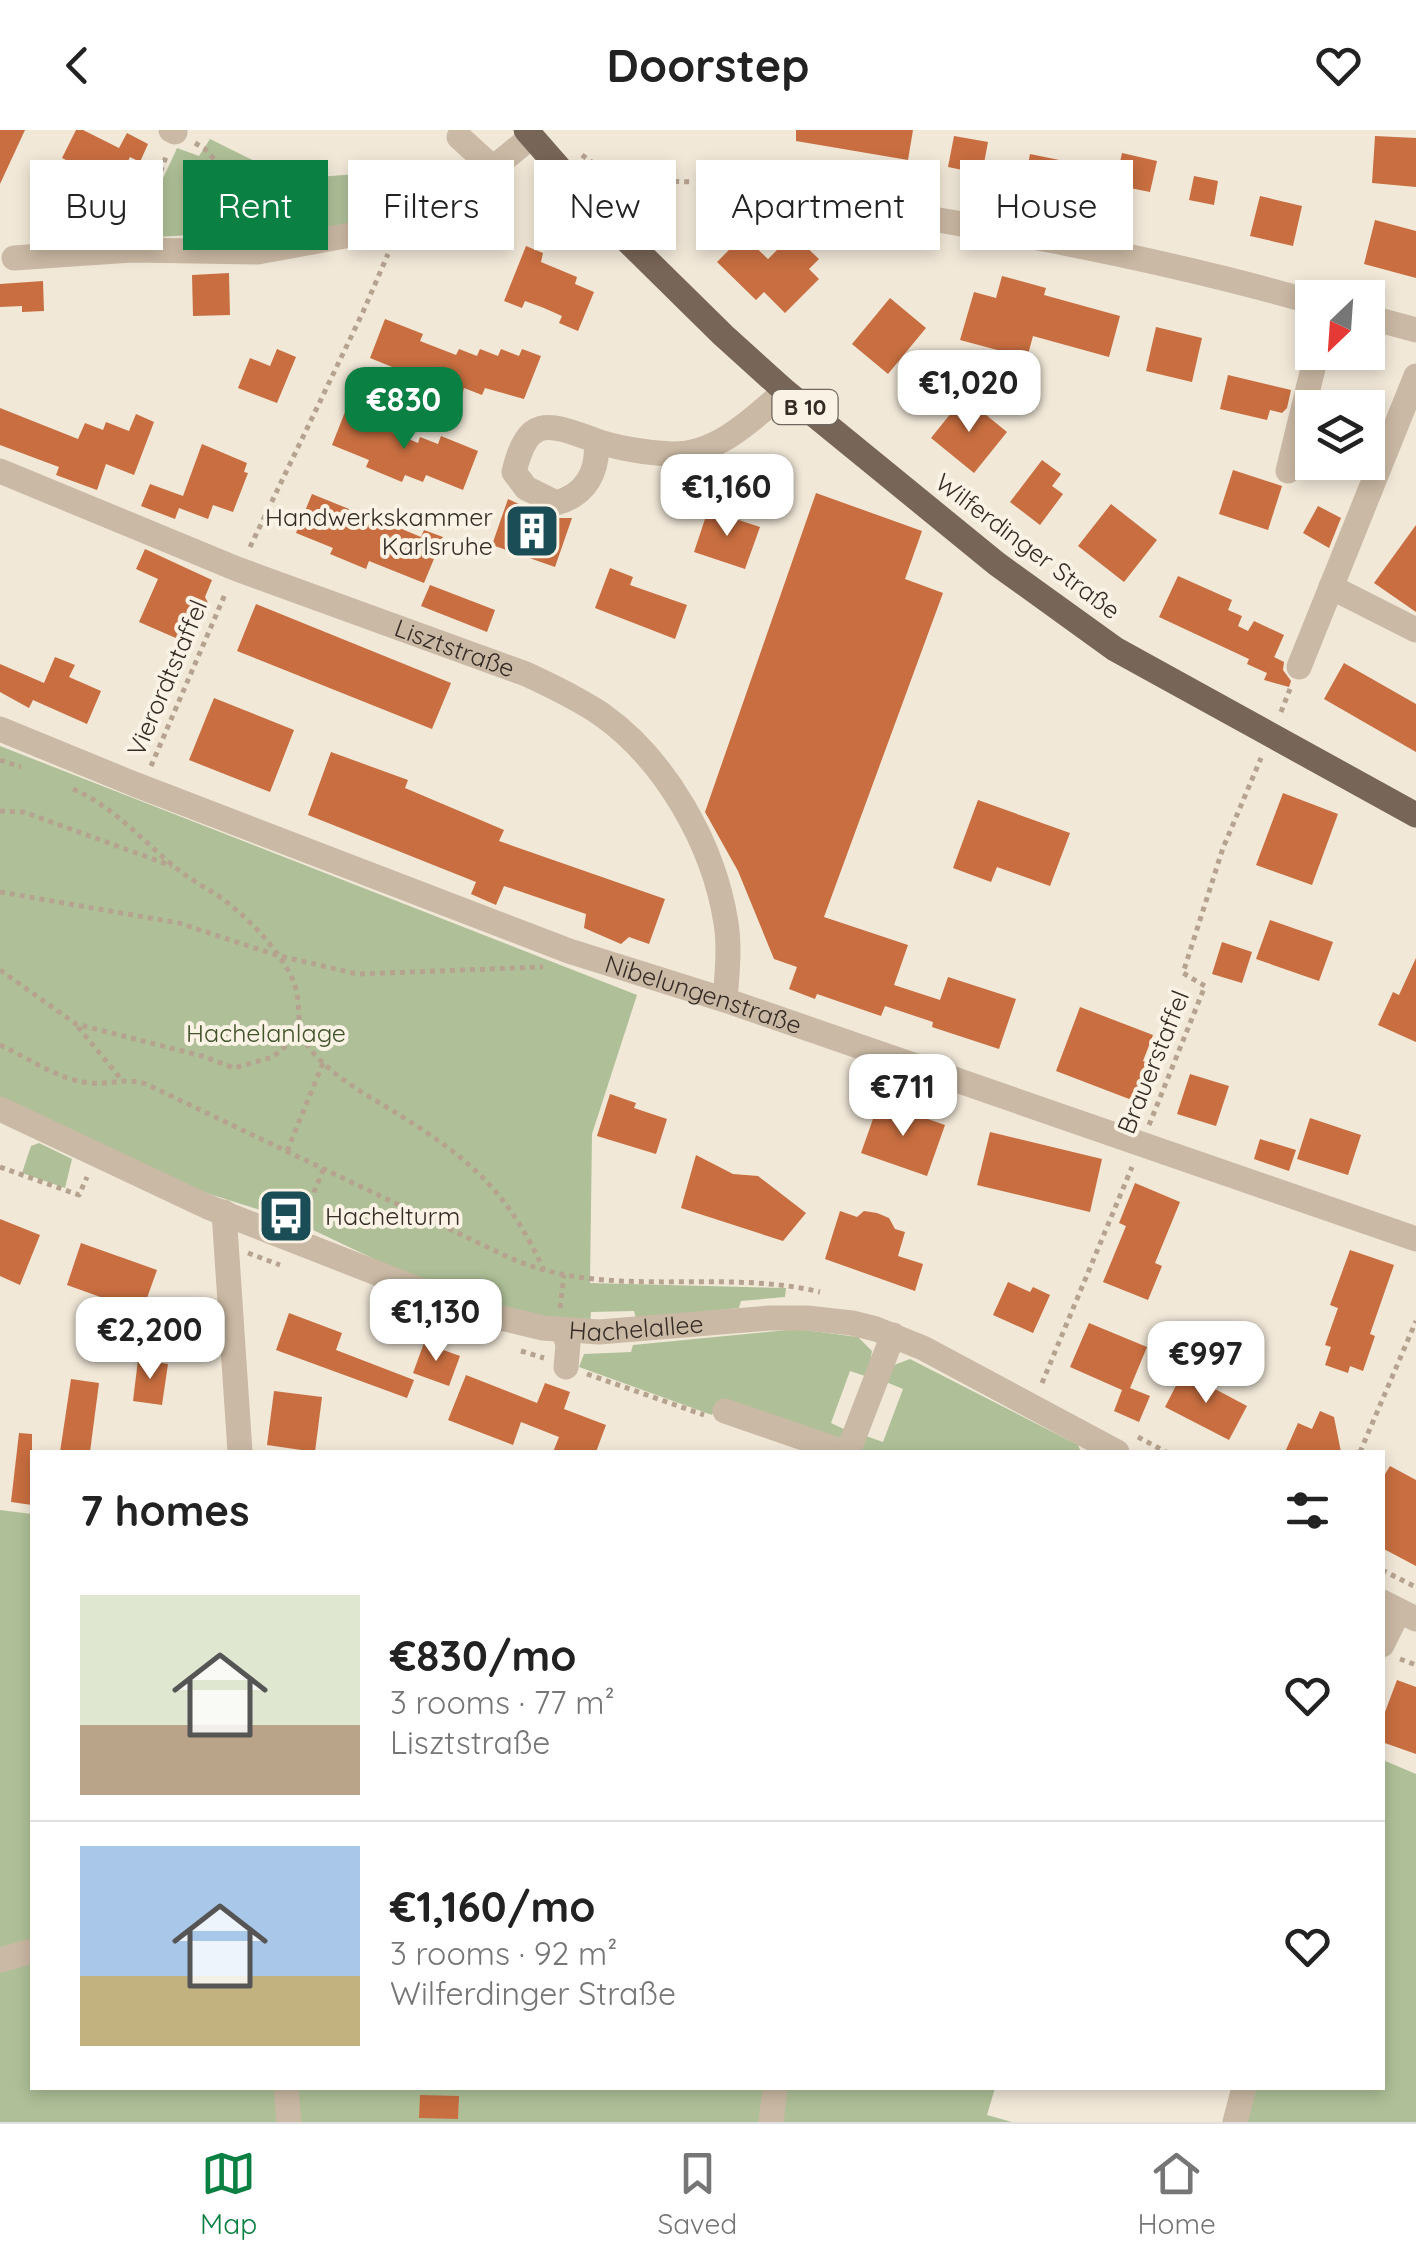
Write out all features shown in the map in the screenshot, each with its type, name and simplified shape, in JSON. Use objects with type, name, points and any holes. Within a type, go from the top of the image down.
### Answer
[{"type":"main road","name":"Wilferdinger Straße","points":[[528,134],[660,276],[785,390],[932,514],[1116,649],[1416,815]]},
{"type":"street","points":[[459,132],[485,160]]},
{"type":"street","points":[[500,160],[528,134]]},
{"type":"street","points":[[940,220],[1295,297]]},
{"type":"street","points":[[14,258],[132,250],[258,252],[348,238]]},
{"type":"street","points":[[1385,322],[1416,330]]},
{"type":"street","points":[[1288,471],[1313,370]]},
{"type":"street","points":[[1299,667],[1416,376]]},
{"type":"street","points":[[596,441],[673,454],[710,446],[744,427],[785,390]]},
{"type":"street","name":"Lisztstraße","points":[[0,471],[233,578],[526,674],[567,692],[604,716],[660,774],[704,851],[718,888],[726,926],[725,1000]]},
{"type":"street","points":[[1331,587],[1416,630]]},
{"type":"street","name":"Nibelungenstraße","points":[[0,729],[569,951],[725,1000],[1416,1240]]},
{"type":"street","name":"Hachelallee","points":[[0,1109],[224,1212],[476,1312],[599,1333],[769,1312],[830,1320],[893,1335],[1048,1402],[1113,1446]]},
{"type":"street","points":[[224,1212],[240,1450]]},
{"type":"street","points":[[564,1330],[568,1344],[566,1366]]},
{"type":"street","points":[[847,1450],[893,1335]]},
{"type":"street","points":[[725,1411],[840,1450]]},
{"type":"street","points":[[1385,1639],[1399,1610]]},
{"type":"street","points":[[0,1960],[30,1952]]},
{"type":"street","points":[[286,2090],[289,2122]]},
{"type":"street","points":[[771,2122],[775,2090]]},
{"type":"street","points":[[1234,2122],[1243,2090]]},
{"type":"path","points":[[163,160],[173,131],[205,149],[224,170],[330,242]]},
{"type":"path","name":"Vierordtstaffel","points":[[142,787],[233,578],[315,414],[389,250]]},
{"type":"path","points":[[1272,737],[1299,667]]},
{"type":"path","name":"Brauerstaffel","points":[[1048,1402],[1042,1385],[1206,986],[1183,973],[1222,848],[1272,737]]},
{"type":"path","points":[[0,760],[28,770]]},
{"type":"path","points":[[70,788],[122,820],[175,867],[242,915],[291,974],[297,993],[300,1034],[323,1064],[457,1152],[487,1178],[516,1217],[544,1270]]},
{"type":"path","points":[[0,811],[24,812],[175,867]]},
{"type":"path","points":[[0,892],[179,922],[276,955],[356,974],[532,969],[558,965],[569,951]]},
{"type":"path","points":[[0,970],[76,1024],[122,1079]]},
{"type":"path","points":[[76,1024],[234,1068],[273,1057],[300,1034]]},
{"type":"path","points":[[0,1045],[76,1080],[98,1084],[122,1079],[146,1084],[516,1261],[544,1270],[579,1277],[784,1285],[832,1295]]},
{"type":"path","points":[[287,1151],[323,1064]]},
{"type":"path","points":[[294,1239],[324,1168]]},
{"type":"path","points":[[1361,1450],[1416,1322]]},
{"type":"path","points":[[1042,1385],[1048,1402]]},
{"type":"path","points":[[1113,1446],[1148,1450]]},
{"type":"path","points":[[1385,1572],[1416,1587]]},
{"type":"green space","points":[[210,139],[253,160],[183,160],[183,235],[163,237],[163,179],[177,148],[199,156]]},
{"type":"green space","points":[[348,175],[348,231],[328,234],[328,176]]},
{"type":"green space","name":"Hachelanlage","points":[[0,746],[637,995],[592,1134],[590,1283],[786,1288],[785,1297],[741,1301],[739,1308],[636,1319],[634,1311],[591,1312],[590,1326],[497,1308],[412,1277],[292,1220],[200,1191],[0,1098]]},
{"type":"green space","points":[[39,1143],[72,1159],[65,1188],[22,1173],[31,1146]]},
{"type":"green space","points":[[797,1329],[858,1337],[872,1351],[868,1377],[850,1371],[831,1423],[848,1431],[837,1440],[715,1407],[712,1415],[579,1367],[584,1354],[631,1352],[633,1345]]},
{"type":"green space","points":[[910,1359],[1078,1445],[1080,1450],[860,1450],[866,1436],[883,1442],[903,1389],[886,1382],[894,1365]]},
{"type":"green space","points":[[0,1510],[30,1514],[30,2090],[994,2090],[987,2115],[1012,2122],[0,2122]]},
{"type":"green space","points":[[1385,1761],[1416,1774],[1416,2122],[1247,2122],[1255,2090],[1385,2090]]},
{"type":"building","points":[[0,130],[25,130],[0,184]]},
{"type":"building","points":[[76,130],[119,148],[127,133],[148,144],[141,160],[62,158]]},
{"type":"building","points":[[796,130],[913,130],[908,160],[796,141]]},
{"type":"building","points":[[954,136],[988,142],[985,160],[960,160],[960,169],[948,167]]},
{"type":"building","points":[[1375,136],[1416,138],[1416,187],[1372,183]]},
{"type":"building","points":[[1122,153],[1157,161],[1150,192],[1133,189],[1133,160],[1120,160]]},
{"type":"building","points":[[1030,154],[1059,160],[1029,160]]},
{"type":"building","points":[[1194,176],[1218,181],[1214,205],[1189,200]]},
{"type":"building","points":[[1260,196],[1302,206],[1293,246],[1250,236]]},
{"type":"building","points":[[1375,220],[1416,231],[1416,278],[1364,264]]},
{"type":"building","points":[[526,246],[543,253],[541,262],[577,277],[575,284],[594,292],[578,331],[559,323],[562,316],[544,308],[525,301],[522,308],[504,301]]},
{"type":"building","points":[[729,250],[759,250],[768,259],[777,250],[810,250],[819,259],[809,269],[819,279],[785,313],[764,292],[756,300],[717,262]]},
{"type":"building","points":[[229,273],[230,315],[193,316],[192,275]]},
{"type":"building","points":[[1002,276],[1046,288],[1044,295],[1120,316],[1109,357],[1033,336],[1027,358],[960,340],[974,292],[996,298]]},
{"type":"building","points":[[43,281],[44,311],[0,307],[0,284]]},
{"type":"building","points":[[890,298],[926,328],[888,374],[852,344]]},
{"type":"building","points":[[385,319],[423,334],[420,341],[456,355],[459,349],[477,356],[480,349],[498,356],[501,349],[519,356],[522,349],[541,356],[524,399],[485,388],[482,395],[464,388],[462,395],[443,388],[440,394],[404,380],[407,373],[370,358]]},
{"type":"building","points":[[1156,327],[1202,338],[1192,382],[1146,371]]},
{"type":"building","points":[[277,349],[296,357],[277,403],[238,388],[250,358],[270,366]]},
{"type":"building","points":[[1228,375],[1291,390],[1287,408],[1282,413],[1270,410],[1267,420],[1220,409]]},
{"type":"building","points":[[964,397],[1007,432],[974,473],[931,438]]},
{"type":"building","points":[[347,407],[385,421],[382,428],[418,443],[420,437],[438,444],[441,436],[478,451],[463,490],[426,475],[423,482],[405,475],[402,482],[366,467],[369,460],[332,445]]},
{"type":"building","points":[[0,408],[78,439],[85,423],[103,430],[106,422],[129,431],[136,414],[154,422],[134,475],[106,464],[97,490],[56,475],[59,467],[0,445]]},
{"type":"building","points":[[202,444],[247,463],[244,472],[248,473],[233,512],[213,505],[208,519],[179,508],[175,519],[141,506],[150,484],[183,496]]},
{"type":"building","points":[[1042,460],[1061,474],[1052,486],[1063,494],[1040,525],[1010,502]]},
{"type":"building","points":[[1233,470],[1282,486],[1268,530],[1219,514]]},
{"type":"building","points":[[816,493],[922,531],[905,579],[943,593],[824,917],[908,945],[894,985],[940,1000],[948,977],[1016,999],[999,1049],[932,1027],[933,1022],[885,1006],[881,1016],[817,994],[815,999],[789,989],[797,967],[774,959],[738,871],[705,812]]},
{"type":"building","points":[[312,494],[349,509],[346,515],[382,530],[385,522],[421,537],[424,530],[443,537],[424,583],[369,561],[366,569],[330,554],[333,548],[296,533]]},
{"type":"building","name":"Handwerkskammer Karlsruhe","points":[[508,499],[549,518],[572,518],[555,567],[492,545]]},
{"type":"building","points":[[1111,504],[1157,540],[1124,582],[1078,546]]},
{"type":"building","points":[[1318,506],[1341,518],[1329,548],[1303,533]]},
{"type":"building","points":[[708,510],[760,527],[745,569],[694,552]]},
{"type":"building","points":[[1416,525],[1416,612],[1374,583]]},
{"type":"building","points":[[145,549],[212,580],[205,597],[208,603],[201,606],[185,642],[139,622],[158,579],[136,569]]},
{"type":"building","points":[[610,568],[633,577],[630,585],[687,605],[675,639],[595,608]]},
{"type":"building","points":[[1178,576],[1232,600],[1228,610],[1242,616],[1238,626],[1248,631],[1254,621],[1284,635],[1274,657],[1284,662],[1283,670],[1291,681],[1289,687],[1264,680],[1267,673],[1247,664],[1249,659],[1159,617]]},
{"type":"building","points":[[430,585],[495,610],[487,632],[421,606]]},
{"type":"building","points":[[256,604],[451,683],[432,729],[237,651]]},
{"type":"building","points":[[55,657],[75,665],[69,677],[101,691],[87,724],[33,700],[29,708],[0,692],[0,664],[44,683]]},
{"type":"building","points":[[1344,663],[1416,704],[1416,752],[1324,699]]},
{"type":"building","points":[[214,698],[294,730],[270,792],[189,760]]},
{"type":"building","points":[[331,752],[408,780],[405,788],[504,830],[499,841],[665,899],[649,944],[629,937],[621,944],[584,928],[586,914],[504,886],[496,905],[471,894],[476,882],[308,815]]},
{"type":"building","points":[[1283,793],[1338,814],[1312,885],[1256,865]]},
{"type":"building","points":[[978,800],[1070,833],[1050,886],[997,867],[991,882],[953,868]]},
{"type":"building","points":[[1270,920],[1333,942],[1319,981],[1256,959]]},
{"type":"building","points":[[1222,942],[1252,952],[1242,983],[1212,974]]},
{"type":"building","points":[[1416,958],[1416,1042],[1378,1025],[1393,992],[1399,995]]},
{"type":"building","points":[[1080,1007],[1153,1035],[1143,1061],[1152,1065],[1137,1102],[1056,1071]]},
{"type":"building","points":[[1190,1074],[1229,1086],[1216,1126],[1177,1114]]},
{"type":"building","points":[[610,1094],[636,1103],[634,1108],[667,1119],[656,1154],[597,1136]]},
{"type":"building","points":[[879,1102],[945,1125],[927,1176],[861,1153]]},
{"type":"building","points":[[1310,1118],[1361,1135],[1348,1175],[1297,1159]]},
{"type":"building","points":[[990,1132],[1102,1159],[1090,1212],[977,1185]]},
{"type":"building","points":[[1260,1139],[1296,1150],[1289,1171],[1254,1159]]},
{"type":"building","points":[[696,1155],[733,1174],[758,1176],[806,1213],[783,1241],[681,1208]]},
{"type":"building","points":[[1135,1183],[1180,1202],[1155,1263],[1162,1266],[1148,1300],[1103,1282],[1126,1226],[1119,1223]]},
{"type":"building","points":[[840,1211],[857,1217],[864,1211],[877,1213],[889,1218],[895,1229],[905,1232],[898,1256],[923,1264],[915,1291],[825,1259]]},
{"type":"building","points":[[0,1219],[40,1235],[20,1285],[0,1276]]},
{"type":"building","points":[[81,1243],[157,1270],[142,1312],[67,1285]]},
{"type":"building","points":[[1350,1250],[1394,1265],[1370,1334],[1375,1336],[1363,1371],[1350,1366],[1348,1373],[1325,1365],[1331,1347],[1325,1345],[1338,1308],[1330,1305]]},
{"type":"building","points":[[1008,1282],[1030,1292],[1033,1287],[1050,1295],[1033,1333],[993,1315]]},
{"type":"building","points":[[289,1313],[342,1333],[336,1350],[414,1380],[407,1398],[276,1350]]},
{"type":"building","points":[[1089,1323],[1147,1347],[1130,1388],[1150,1396],[1139,1422],[1114,1411],[1122,1390],[1070,1367]]},
{"type":"building","points":[[424,1343],[460,1356],[449,1386],[413,1373]]},
{"type":"building","points":[[138,1360],[168,1364],[162,1405],[133,1401]]},
{"type":"building","points":[[1183,1372],[1247,1406],[1229,1440],[1165,1407]]},
{"type":"building","points":[[466,1375],[537,1403],[545,1383],[570,1392],[564,1409],[606,1425],[597,1450],[554,1450],[559,1437],[521,1422],[513,1445],[448,1420]]},
{"type":"building","points":[[71,1379],[99,1383],[90,1450],[60,1450]]},
{"type":"building","points":[[274,1391],[322,1397],[315,1450],[267,1445]]},
{"type":"building","points":[[1320,1411],[1334,1417],[1341,1450],[1286,1450],[1298,1423],[1312,1429]]},
{"type":"building","points":[[19,1433],[32,1434],[30,1505],[11,1502]]},
{"type":"building","points":[[1390,1466],[1416,1480],[1416,1566],[1385,1550],[1385,1474]]},
{"type":"building","points":[[1397,1680],[1416,1687],[1416,1754],[1385,1743],[1385,1712]]},
{"type":"building","points":[[420,2095],[459,2096],[458,2119],[419,2118]]},
{"type":"place","name":"Handwerkskammer Karlsruhe","points":[[532,531]]},
{"type":"place","name":"Hachelturm","points":[[286,1216]]}]
